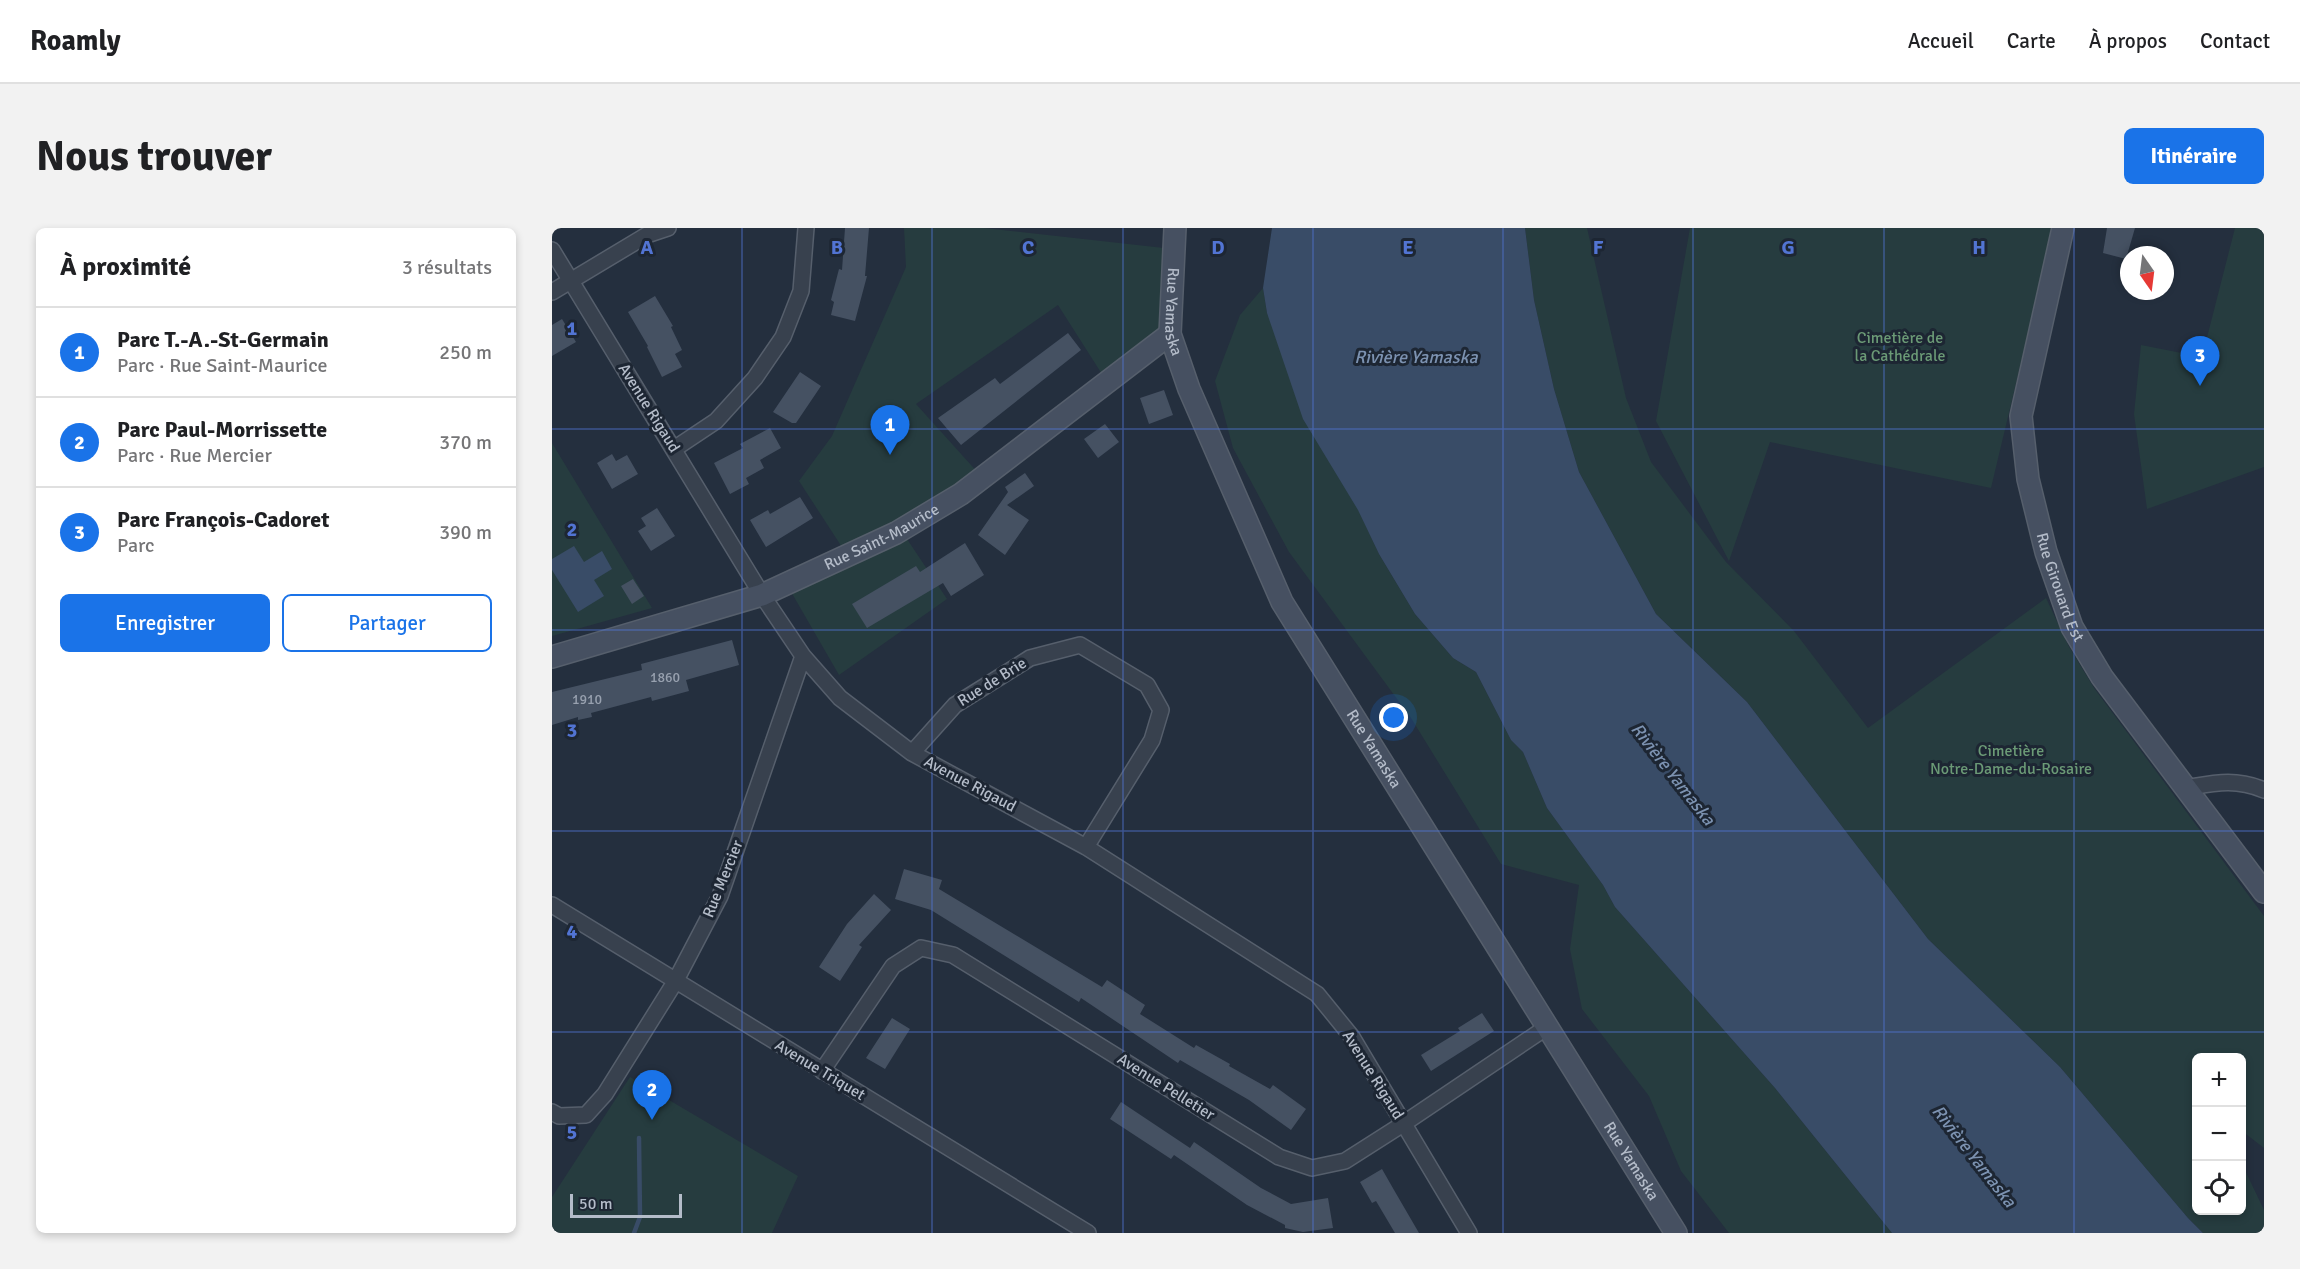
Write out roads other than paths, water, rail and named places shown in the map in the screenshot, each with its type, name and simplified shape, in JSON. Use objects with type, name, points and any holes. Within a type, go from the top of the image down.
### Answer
[{"type":"street","points":[[552,292],[648,236],[668,228]]},
{"type":"street","points":[[674,449],[716,421],[755,378],[783,337],[801,291],[806,228]]},
{"type":"street","name":"Rue Yamaska","points":[[1175,228],[1170,334],[1189,389],[1282,602],[1676,1233]]},
{"type":"street","name":"Rue Girouard Est","points":[[2063,228],[2021,416],[2028,479],[2046,552],[2072,627],[2102,677],[2264,892]]},
{"type":"street","name":"Avenue Rigaud","points":[[552,250],[762,595],[803,656],[840,698],[912,753],[1086,847],[1317,994],[1352,1037],[1469,1233]]},
{"type":"street","name":"Rue Saint-Maurice","points":[[552,657],[762,595],[896,533],[961,494],[1170,334]]},
{"type":"street","name":"Rue de Brie","points":[[912,753],[955,705],[1030,658],[1080,645],[1147,686],[1161,710],[1152,740],[1086,847]]},
{"type":"street","name":"Rue Mercier","points":[[552,1112],[559,1116],[586,1114],[605,1094],[675,982],[720,896],[803,656]]},
{"type":"street","points":[[2185,788],[2216,783],[2246,783],[2264,790]]},
{"type":"street","name":"Avenue Triquet","points":[[552,905],[1088,1233]]},
{"type":"street","name":"Avenue Pelletier","points":[[822,1071],[893,966],[921,948],[953,955],[1279,1157],[1312,1168],[1345,1161],[1403,1125],[1547,1028]]},
{"type":"water","name":"Rivière Yamaska","points":[[1272,228],[1525,228],[1534,300],[1554,389],[1579,472],[1656,614],[1747,702],[1928,939],[2060,1067],[2203,1233],[1892,1233],[1775,1088],[1615,907],[1603,885],[1547,808],[1523,752],[1511,740],[1476,672],[1453,658],[1415,614],[1379,554],[1358,510],[1303,419],[1267,313],[1263,288]]},
{"type":"water","points":[[574,546],[584,562],[602,551],[612,569],[594,580],[604,596],[578,612],[552,570],[552,559]]},
{"type":"waterway","points":[[634,1233],[640,1217],[639,1138]]},
{"type":"place","name":"Parc François-Cadoret","points":[[2200,386]]},
{"type":"place","name":"Parc T.-A.-St-Germain","points":[[890,455]]},
{"type":"place","name":"Parc Paul-Morrissette","points":[[652,1120]]},
{"type":"park label","name":"Cimetière de la Cathédrale","points":[[1900,347]]},
{"type":"park label","name":"Cimetière Notre-Dame-du-Rosaire","points":[[2011,760]]}]
